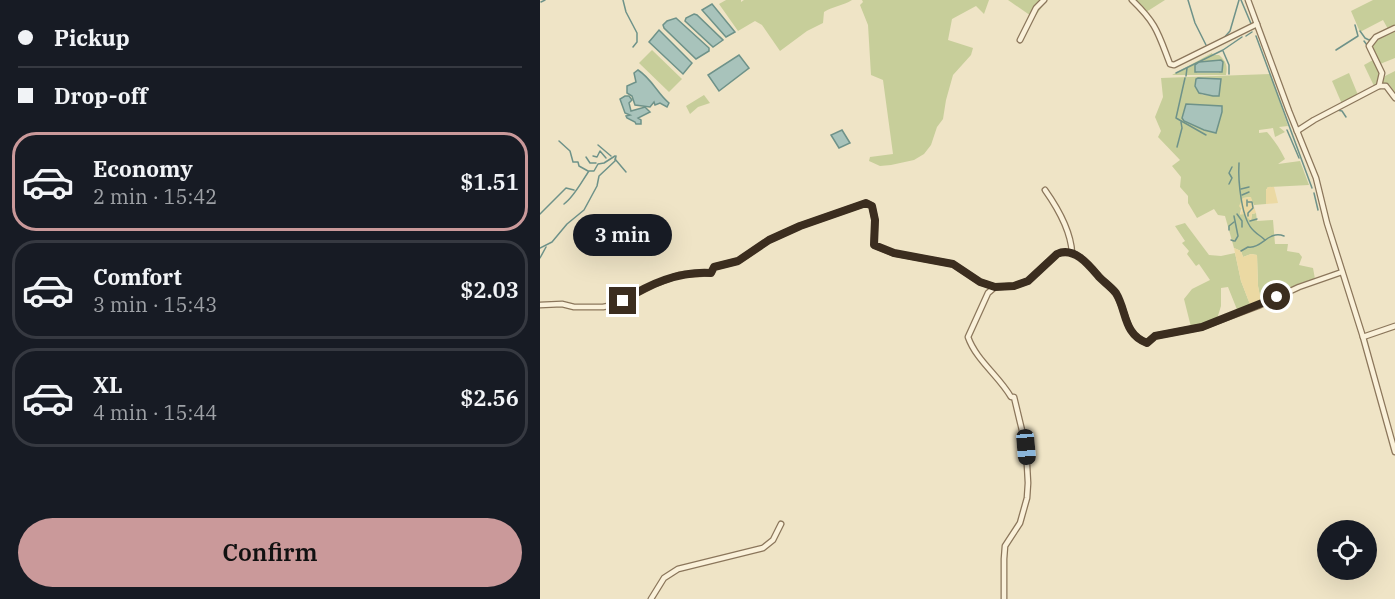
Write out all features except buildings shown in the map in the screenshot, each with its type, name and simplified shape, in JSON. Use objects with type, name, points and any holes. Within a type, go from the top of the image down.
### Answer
[{"type":"street","points":[[1020,40],[1036,8],[1044,0]]},
{"type":"street","points":[[1132,0],[1149,16],[1158,29],[1170,64],[1174,65],[1257,24]]},
{"type":"street","points":[[1248,0],[1316,178],[1395,452]]},
{"type":"street","points":[[1379,86],[1382,73],[1369,46],[1376,37],[1395,28]]},
{"type":"street","points":[[1298,131],[1314,120],[1379,86],[1386,86],[1395,98]]},
{"type":"street","points":[[1045,190],[1055,205],[1071,239],[1072,253]]},
{"type":"street","points":[[540,305],[562,304],[593,308],[613,305],[679,275],[711,273],[714,267],[738,261],[769,240],[800,226],[866,203],[872,206],[874,213],[874,245],[894,253],[953,264],[980,282],[995,287],[1014,286],[1028,281],[1057,254],[1072,253],[1087,263],[1115,292],[1130,331],[1139,340],[1147,343],[1155,336],[1202,327],[1258,306],[1299,286],[1342,272]]},
{"type":"street","points":[[980,282],[988,294]]},
{"type":"street","points":[[995,287],[988,294],[969,337],[972,345],[1002,382],[1011,397],[1014,397],[1026,447],[1029,483],[1020,523],[1005,546],[1004,599]]},
{"type":"street","points":[[1363,337],[1395,326]]},
{"type":"street","points":[[651,599],[664,578],[678,569],[763,548],[773,540],[781,524]]},
{"type":"green space","points":[[726,0],[741,0],[741,2],[744,0],[852,0],[824,12],[823,23],[807,31],[780,51],[762,25],[755,21],[738,31],[719,4]]},
{"type":"green space","points":[[862,0],[989,0],[984,14],[976,6],[952,19],[948,40],[973,48],[971,55],[953,75],[943,119],[937,127],[931,145],[924,154],[914,160],[880,166],[869,161],[870,157],[893,154],[883,80],[871,75],[868,25],[860,5]]},
{"type":"green space","points":[[1008,0],[1047,0],[1034,18]]},
{"type":"green space","points":[[1128,0],[1165,0],[1143,14]]},
{"type":"green space","points":[[1373,0],[1395,0],[1395,26],[1388,29],[1383,20],[1360,32],[1351,11]]},
{"type":"green space","points":[[1395,30],[1395,58],[1380,64],[1372,47],[1373,43]]},
{"type":"green space","points":[[652,50],[682,79],[669,92],[639,63]]},
{"type":"green space","points":[[1212,53],[1219,55],[1227,66],[1226,75],[1172,75]],"holes":[[[1221,60],[1219,73],[1197,73],[1199,62]]]},
{"type":"green space","points":[[1373,60],[1381,75],[1378,84],[1374,86],[1364,65]]},
{"type":"green space","points":[[1395,71],[1395,93],[1389,84],[1382,84],[1385,76]]},
{"type":"green space","points":[[1349,73],[1358,95],[1342,104],[1332,81]]},
{"type":"green space","points":[[1270,74],[1288,126],[1279,127],[1285,132],[1275,137],[1273,128],[1259,130],[1259,133],[1267,132],[1279,148],[1285,159],[1278,164],[1300,161],[1309,185],[1268,187],[1266,204],[1254,205],[1250,197],[1243,198],[1240,214],[1244,214],[1251,220],[1252,214],[1256,213],[1257,221],[1273,220],[1275,244],[1288,244],[1287,251],[1299,253],[1302,257],[1299,265],[1313,268],[1315,279],[1261,301],[1257,255],[1251,254],[1243,257],[1241,251],[1234,248],[1225,216],[1218,215],[1214,209],[1197,218],[1188,203],[1188,196],[1180,187],[1181,177],[1172,166],[1180,160],[1158,137],[1161,131],[1155,117],[1163,97],[1161,78]],"holes":[[[1198,78],[1214,78],[1219,96],[1202,95],[1195,86]],[[1222,112],[1204,130],[1184,121]]]},
{"type":"green space","points":[[704,95],[710,103],[698,107],[690,114],[686,106]]},
{"type":"green space","points":[[1185,223],[1209,255],[1221,256],[1235,253],[1241,281],[1251,307],[1238,312],[1228,287],[1221,288],[1221,306],[1217,319],[1191,327],[1184,299],[1192,289],[1210,280],[1199,264],[1196,266],[1187,254],[1189,251],[1182,243],[1185,241],[1175,226]]},
{"type":"sand","points":[[1268,187],[1274,187],[1278,203],[1266,204]]},
{"type":"sand","points":[[1251,197],[1256,213],[1252,214],[1251,221],[1244,214],[1240,215],[1242,210],[1239,206],[1243,198]]},
{"type":"sand","points":[[1234,248],[1241,251],[1243,257],[1251,254],[1257,255],[1261,301],[1251,307],[1241,281]]},
{"type":"water","points":[[712,4],[735,32],[726,37],[702,10]]},
{"type":"water","points":[[694,14],[723,40],[713,47],[685,21]]},
{"type":"water","points":[[676,18],[709,48],[709,51],[696,59],[664,28],[663,25],[667,21]]},
{"type":"water","points":[[659,30],[692,63],[683,74],[649,42]]},
{"type":"water","points":[[739,55],[749,68],[719,91],[708,75]]},
{"type":"water","points":[[1221,60],[1223,62],[1222,72],[1195,72],[1195,65],[1199,62]]},
{"type":"water","points":[[638,70],[669,103],[667,107],[660,103],[655,105],[654,102],[650,107],[635,105],[632,96],[627,93],[627,86],[636,82],[634,73]]},
{"type":"water","points":[[1198,78],[1221,79],[1219,96],[1199,93],[1195,86]]},
{"type":"water","points":[[629,96],[632,100],[629,103],[631,111],[645,107],[650,112],[638,118],[641,124],[636,124],[627,118],[626,116],[630,115],[625,113],[620,99]]},
{"type":"water","points":[[1186,104],[1222,106],[1216,133],[1184,121],[1182,118]]},
{"type":"water","points":[[842,130],[850,143],[839,148],[831,135]]},
{"type":"waterway","points":[[541,2],[545,0]]},
{"type":"waterway","points":[[623,0],[626,12],[637,33],[637,42],[633,47]]},
{"type":"waterway","points":[[1188,0],[1195,23],[1206,45]]},
{"type":"waterway","points":[[1222,40],[1230,31],[1239,0]]},
{"type":"waterway","points":[[1241,0],[1252,26]]},
{"type":"waterway","points":[[1336,50],[1358,36],[1355,25]]},
{"type":"waterway","points":[[1360,31],[1365,38],[1369,40],[1373,38]]},
{"type":"waterway","points":[[1246,36],[1252,32]]},
{"type":"waterway","points":[[1256,36],[1312,188]]},
{"type":"waterway","points":[[1176,73],[1223,50],[1242,37]]},
{"type":"waterway","points":[[1364,41],[1367,45]]},
{"type":"waterway","points":[[1223,51],[1229,65],[1229,74]]},
{"type":"waterway","points":[[1186,76],[1187,68]]},
{"type":"waterway","points":[[1185,78],[1176,118],[1206,135]]},
{"type":"waterway","points":[[1337,110],[1342,111],[1346,117]]},
{"type":"waterway","points":[[1177,147],[1182,128],[1181,122]]},
{"type":"waterway","points":[[1287,130],[1299,158]]},
{"type":"waterway","points":[[559,141],[570,151],[573,162],[578,162],[579,166],[588,171]]},
{"type":"waterway","points":[[598,145],[611,156]]},
{"type":"waterway","points":[[593,156],[597,157],[600,151],[606,158]]},
{"type":"waterway","points":[[564,204],[589,171],[594,171],[598,164],[615,156]]},
{"type":"waterway","points":[[540,248],[552,242],[567,224],[584,210],[597,186],[599,176],[615,161],[616,156]]},
{"type":"waterway","points":[[586,157],[590,163],[596,163]]},
{"type":"waterway","points":[[615,159],[626,172]]},
{"type":"waterway","points":[[1239,163],[1240,189],[1246,218],[1254,231],[1265,240]]},
{"type":"waterway","points":[[1229,184],[1232,178],[1229,173],[1232,167]]},
{"type":"waterway","points":[[1241,189],[1249,187]]},
{"type":"waterway","points":[[540,214],[566,188],[574,190]]},
{"type":"waterway","points":[[1242,195],[1249,192]]},
{"type":"waterway","points":[[1314,193],[1318,210]]},
{"type":"waterway","points":[[1247,200],[1247,206]]},
{"type":"waterway","points":[[1248,202],[1252,202],[1253,208],[1248,216]]},
{"type":"waterway","points":[[1237,214],[1242,221],[1242,227]]},
{"type":"waterway","points":[[1234,216],[1238,236],[1235,241]]},
{"type":"waterway","points":[[1250,221],[1257,219]]},
{"type":"waterway","points":[[1229,230],[1229,226],[1234,222]]},
{"type":"waterway","points":[[1241,251],[1274,235],[1284,236]]},
{"type":"waterway","points":[[540,258],[546,247]]},
{"type":"route","points":[[623,301],[635,293],[679,275],[711,273],[714,267],[738,261],[769,240],[861,203],[869,203],[874,209],[874,245],[894,253],[953,264],[980,282],[995,287],[1014,286],[1028,281],[1057,254],[1072,253],[1087,263],[1115,292],[1130,331],[1139,340],[1147,343],[1155,336],[1202,327],[1277,297]]}]
